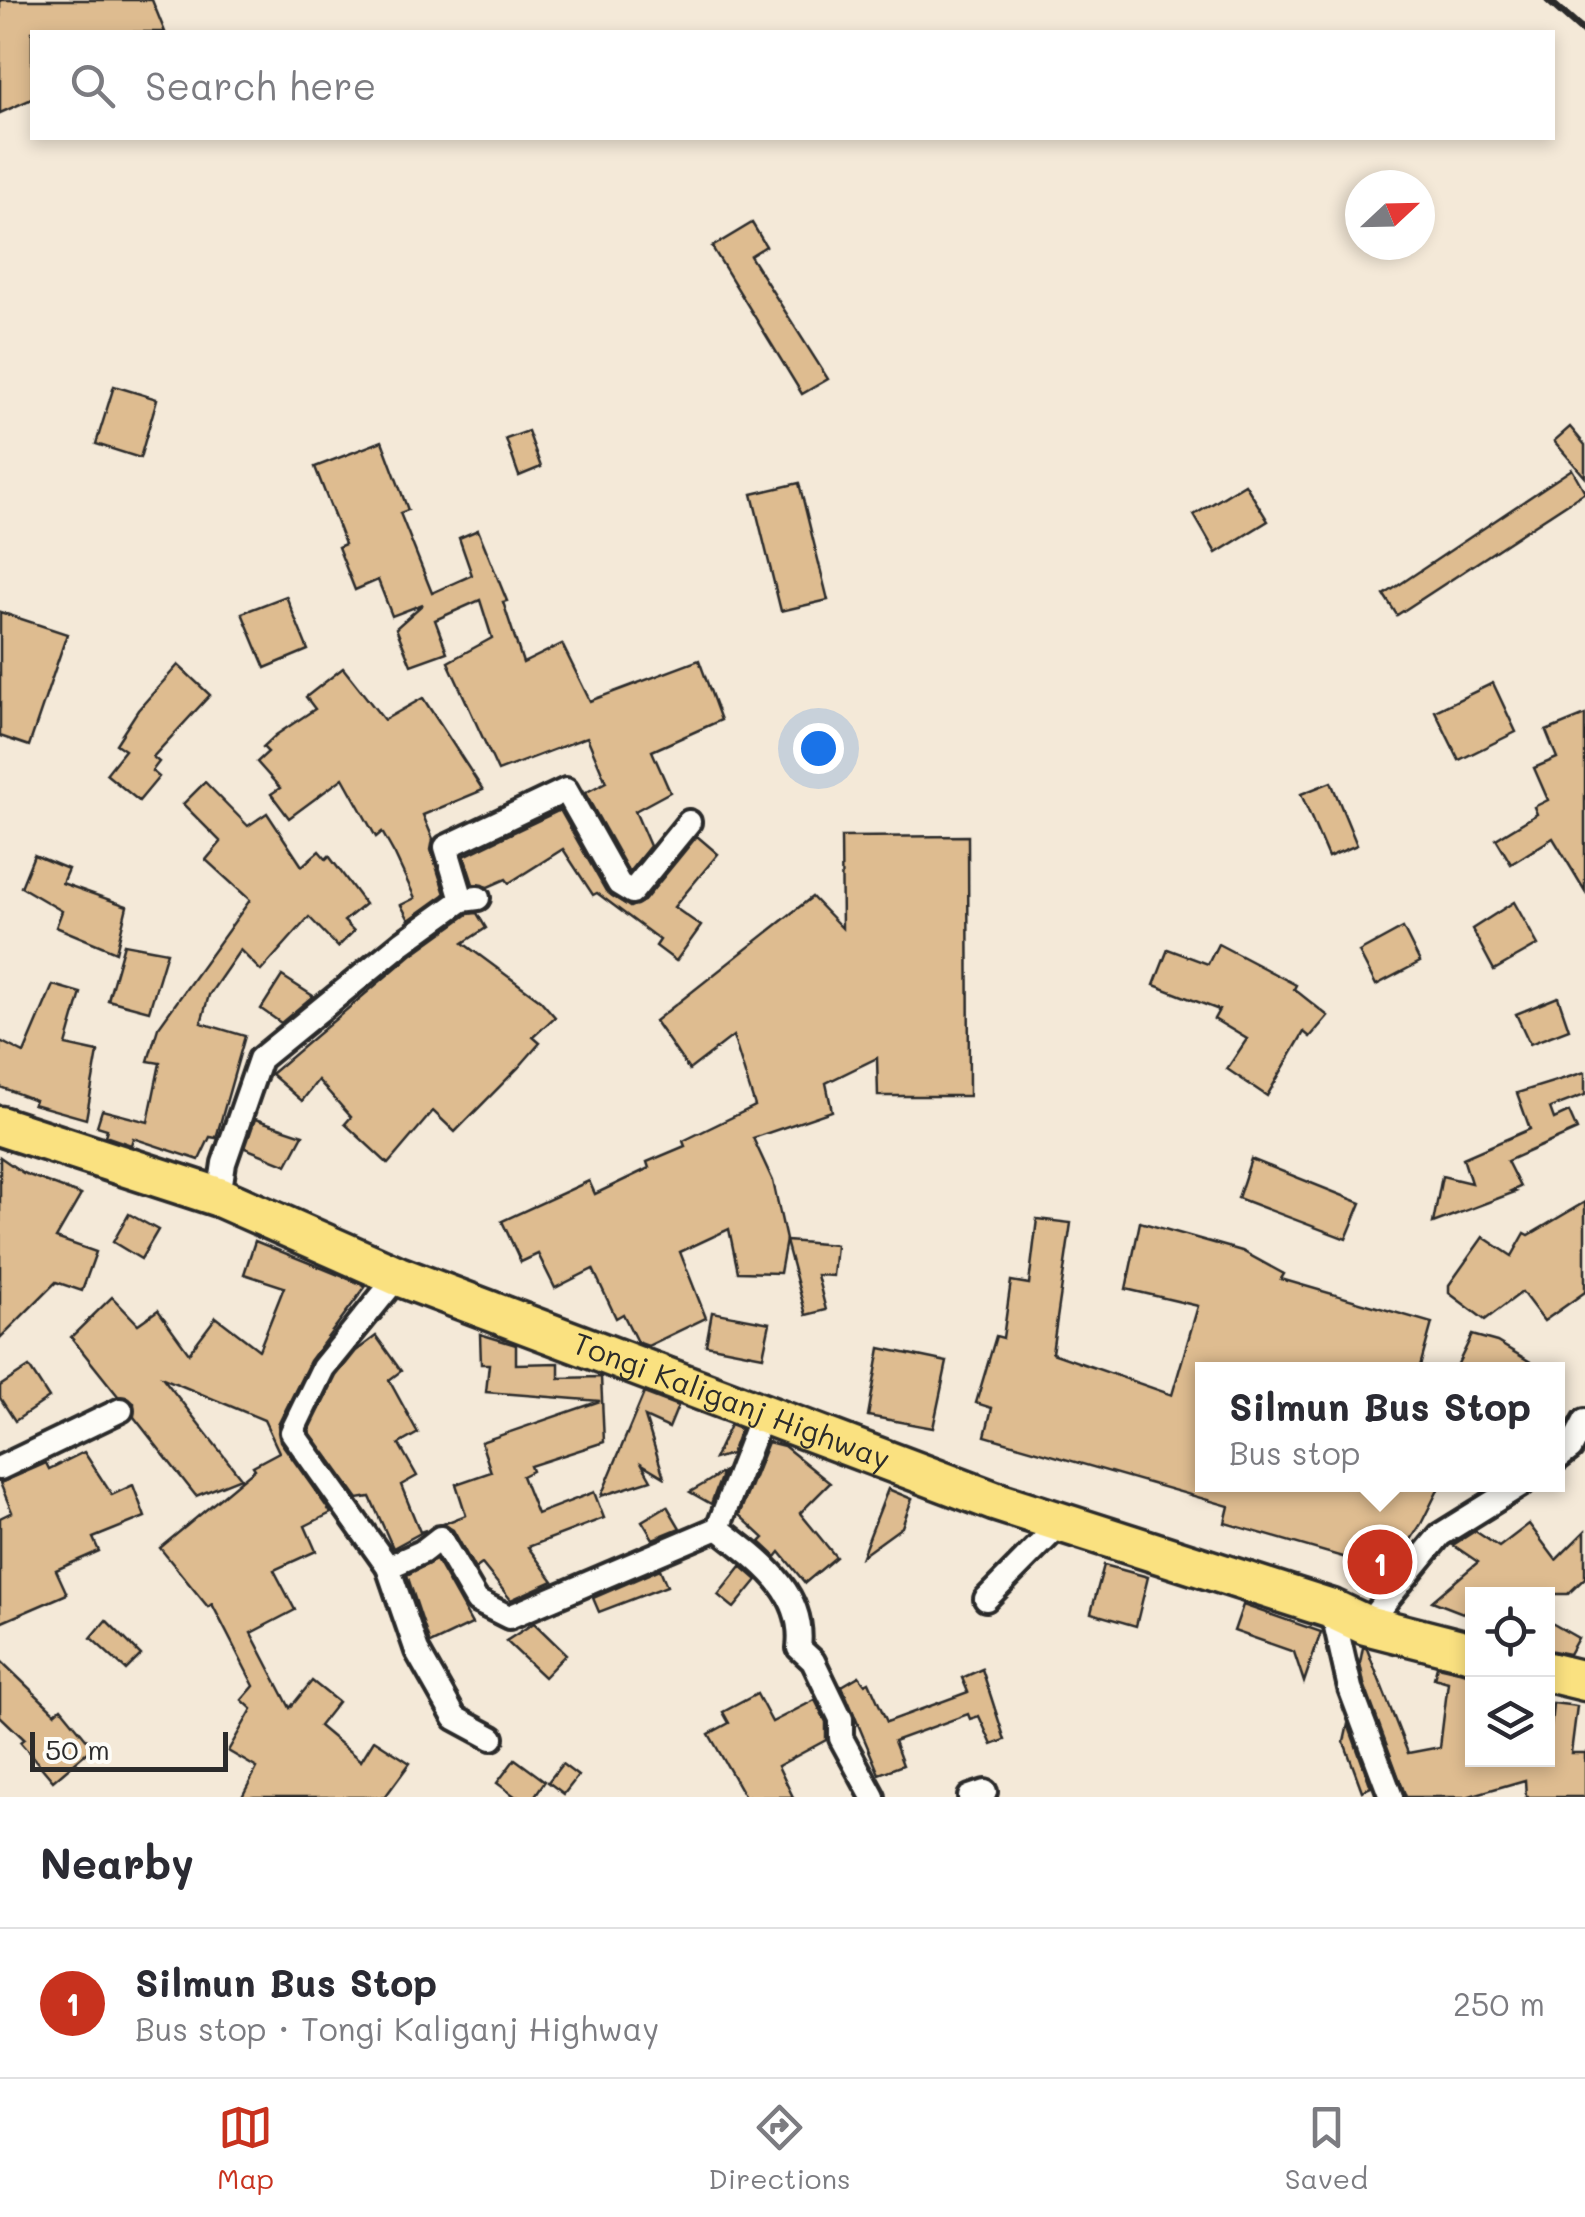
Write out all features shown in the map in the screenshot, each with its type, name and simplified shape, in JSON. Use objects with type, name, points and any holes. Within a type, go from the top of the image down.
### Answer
[{"type":"main road","name":"Tongi Kaliganj Highway","points":[[0,1126],[219,1197],[398,1276],[1061,1523],[1349,1617],[1465,1650]]},
{"type":"main road","points":[[1555,1674],[1585,1682]]},
{"type":"street","points":[[219,1197],[224,1162],[260,1059],[328,1000],[470,899],[446,847],[566,790],[618,884],[632,892],[689,822]]},
{"type":"street","points":[[398,1276],[323,1368],[292,1432],[388,1567],[417,1650],[454,1718],[492,1738]]},
{"type":"street","points":[[0,1468],[121,1410]]},
{"type":"street","points":[[388,1567],[422,1552],[440,1538],[477,1601],[510,1617],[718,1528],[762,1412]]},
{"type":"street","points":[[1565,1453],[1585,1421]]},
{"type":"street","points":[[1391,1797],[1350,1688],[1349,1617],[1440,1535],[1509,1492]]},
{"type":"street","points":[[986,1599],[1061,1523]]},
{"type":"street","points":[[718,1528],[787,1589],[802,1624],[799,1648],[812,1662],[840,1719],[841,1738],[872,1797]]},
{"type":"building","points":[[0,0],[152,0],[164,30],[30,30],[30,100],[0,113]]},
{"type":"building","points":[[752,223],[766,246],[750,256],[828,379],[802,394],[712,247]]},
{"type":"building","points":[[114,386],[157,399],[140,458],[96,444]]},
{"type":"building","points":[[1570,427],[1585,445],[1585,477],[1554,441]]},
{"type":"building","points":[[528,431],[541,467],[519,476],[506,439]]},
{"type":"building","points":[[382,441],[408,510],[400,513],[432,593],[472,575],[459,538],[478,530],[507,601],[503,602],[523,663],[562,644],[590,701],[699,660],[721,720],[652,751],[670,792],[635,811],[650,846],[629,872],[585,793],[606,782],[587,737],[498,771],[448,662],[492,638],[480,600],[435,620],[447,652],[411,665],[396,628],[423,604],[392,616],[378,580],[355,590],[338,547],[345,544],[315,467]]},
{"type":"building","points":[[1572,469],[1585,492],[1397,615],[1384,595]]},
{"type":"building","points":[[799,483],[828,600],[781,611],[752,494]]},
{"type":"building","points":[[1245,484],[1268,521],[1216,553],[1194,515]]},
{"type":"building","points":[[286,596],[308,650],[265,668],[242,613]]},
{"type":"building","points":[[0,612],[67,634],[29,746],[0,736]]},
{"type":"building","points":[[178,665],[210,695],[153,757],[159,762],[152,771],[159,777],[139,801],[106,774],[125,750],[116,744],[138,710]]},
{"type":"building","points":[[343,668],[384,720],[423,698],[483,790],[423,815],[433,839],[431,850],[445,894],[409,920],[401,905],[415,898],[382,832],[376,837],[343,778],[289,818],[271,794],[280,788],[257,762],[268,752],[263,747],[276,735],[315,709],[306,697]]},
{"type":"building","points":[[1493,683],[1516,732],[1459,760],[1435,711]]},
{"type":"building","points":[[1585,715],[1585,891],[1553,838],[1511,864],[1496,839],[1537,814],[1534,807],[1548,800],[1534,768],[1557,758],[1546,731]]},
{"type":"building","points":[[205,782],[248,826],[267,813],[302,866],[319,851],[326,859],[329,856],[365,904],[344,921],[354,931],[338,947],[309,917],[261,971],[240,950],[209,995],[201,1023],[245,1036],[216,1138],[210,1137],[199,1160],[133,1138],[131,1145],[105,1136],[107,1129],[97,1126],[102,1110],[148,1122],[160,1063],[148,1061],[158,1028],[250,900],[206,860],[221,842],[183,804]]},
{"type":"building","points":[[1331,782],[1357,845],[1328,857],[1301,794]]},
{"type":"building","points":[[560,810],[606,891],[630,907],[644,901],[697,836],[718,854],[674,907],[701,926],[676,961],[656,946],[660,940],[597,893],[593,895],[563,849],[509,883],[506,879],[488,887],[473,884],[464,856]]},
{"type":"building","points":[[968,836],[969,1096],[878,1096],[877,1058],[826,1083],[832,1111],[753,1138],[773,1181],[786,1240],[780,1273],[738,1272],[729,1229],[680,1252],[706,1318],[648,1346],[637,1342],[623,1314],[616,1318],[593,1269],[555,1288],[538,1254],[521,1262],[502,1221],[589,1181],[595,1194],[649,1168],[647,1162],[685,1146],[683,1141],[755,1106],[733,1036],[689,1070],[655,1021],[812,897],[842,928],[841,837]]},
{"type":"building","points":[[34,855],[68,869],[62,883],[127,906],[116,952],[56,927],[62,911],[21,887]]},
{"type":"building","points":[[1514,902],[1538,945],[1494,970],[1472,929]]},
{"type":"building","points":[[477,913],[486,928],[463,943],[540,1000],[555,1017],[533,1037],[540,1043],[455,1132],[433,1111],[388,1164],[345,1124],[351,1117],[318,1080],[302,1101],[271,1074],[411,955],[468,914]]},
{"type":"building","points":[[1403,928],[1420,962],[1376,985],[1359,952]]},
{"type":"building","points":[[124,944],[167,952],[149,1011],[108,1000]]},
{"type":"building","points":[[1218,944],[1296,985],[1294,989],[1328,1016],[1310,1037],[1304,1032],[1267,1096],[1227,1069],[1247,1039],[1214,1019],[1219,1010],[1154,985],[1168,949],[1208,964]]},
{"type":"building","points":[[282,976],[313,996],[281,1023],[261,1009]]},
{"type":"building","points":[[53,985],[81,993],[66,1045],[98,1052],[86,1119],[33,1104],[35,1100],[0,1087],[0,1041],[24,1053]]},
{"type":"building","points":[[1558,997],[1569,1029],[1530,1044],[1516,1014]]},
{"type":"building","points":[[1585,1072],[1585,1095],[1550,1108],[1554,1119],[1569,1112],[1577,1130],[1507,1161],[1520,1187],[1511,1191],[1515,1192],[1433,1223],[1442,1176],[1471,1183],[1463,1158],[1530,1129],[1517,1093]]},
{"type":"building","points":[[255,1119],[303,1135],[287,1165],[245,1148]]},
{"type":"building","points":[[0,1157],[23,1173],[81,1195],[56,1238],[96,1252],[82,1291],[56,1282],[0,1338]]},
{"type":"building","points":[[1251,1159],[1361,1203],[1346,1239],[1238,1198]]},
{"type":"building","points":[[1585,1202],[1585,1292],[1544,1321],[1522,1292],[1485,1320],[1449,1293],[1449,1285],[1483,1237],[1512,1256],[1525,1233],[1529,1235]]},
{"type":"building","points":[[129,1214],[158,1230],[141,1259],[113,1242]]},
{"type":"building","points":[[1037,1219],[1071,1223],[1052,1353],[1172,1395],[1198,1306],[1126,1289],[1140,1222],[1242,1251],[1284,1274],[1281,1279],[1432,1323],[1421,1362],[1195,1362],[1195,1492],[1437,1492],[1421,1524],[1402,1554],[1397,1552],[1381,1582],[1363,1572],[1367,1564],[1225,1523],[1229,1506],[985,1436],[992,1408],[976,1403],[996,1336],[1003,1338],[1011,1281],[1029,1284]]},
{"type":"building","points":[[255,1241],[366,1286],[310,1361],[278,1425],[280,1441],[331,1513],[305,1526],[316,1551],[274,1570],[295,1610],[251,1633],[290,1708],[312,1681],[338,1702],[319,1726],[361,1761],[374,1740],[410,1763],[385,1797],[242,1797],[257,1768],[228,1751],[252,1709],[242,1700],[254,1686],[212,1604],[208,1607],[160,1548],[255,1469],[253,1466],[279,1452],[264,1420],[163,1378],[241,1478],[196,1496],[134,1417],[134,1403],[118,1396],[71,1337],[112,1297],[138,1324],[158,1310],[189,1353],[216,1317],[259,1350],[284,1287],[244,1274]]},
{"type":"building","points":[[786,1241],[836,1245],[833,1276],[817,1275],[826,1310],[806,1315]]},
{"type":"building","points":[[712,1312],[770,1323],[763,1356],[706,1345]]},
{"type":"building","points":[[480,1334],[516,1345],[516,1364],[559,1363],[559,1378],[601,1377],[604,1442],[530,1466],[532,1471],[522,1476],[537,1514],[594,1492],[604,1518],[528,1547],[553,1581],[511,1600],[482,1564],[475,1569],[453,1530],[443,1524],[466,1515],[456,1484],[491,1472],[481,1442],[600,1401],[486,1392],[489,1364],[481,1364]]},
{"type":"building","points":[[1472,1335],[1497,1342],[1531,1362],[1459,1362]]},
{"type":"building","points":[[376,1336],[401,1371],[389,1380],[418,1433],[399,1444],[417,1476],[401,1485],[420,1532],[426,1530],[393,1548],[370,1497],[358,1499],[309,1431],[336,1376],[356,1351]]},
{"type":"building","points":[[880,1348],[947,1362],[933,1428],[868,1416]]},
{"type":"building","points":[[29,1367],[49,1398],[15,1421],[0,1398],[0,1386]]},
{"type":"building","points":[[644,1393],[678,1406],[669,1428],[645,1417],[664,1477],[642,1464],[651,1480],[601,1496]]},
{"type":"building","points":[[730,1425],[740,1429],[731,1454],[714,1459]]},
{"type":"building","points":[[768,1442],[784,1446],[830,1483],[800,1513],[836,1557],[805,1583],[780,1552],[776,1557],[760,1542],[764,1538],[739,1515]]},
{"type":"building","points":[[84,1452],[112,1495],[133,1485],[145,1517],[93,1538],[99,1551],[56,1570],[67,1594],[0,1623],[0,1518],[12,1512],[0,1483],[46,1463],[49,1469]]},
{"type":"building","points":[[723,1472],[711,1504],[690,1492],[704,1484]]},
{"type":"building","points":[[888,1489],[912,1499],[902,1527],[862,1556]]},
{"type":"building","points":[[667,1506],[680,1528],[653,1539],[642,1521]]},
{"type":"building","points":[[1529,1524],[1556,1560],[1585,1531],[1585,1578],[1568,1594],[1555,1594],[1555,1587],[1465,1587],[1463,1613],[1432,1601],[1478,1562],[1453,1545],[1475,1531],[1499,1547]]},
{"type":"building","points":[[436,1560],[472,1624],[430,1644],[407,1575]]},
{"type":"building","points":[[1104,1565],[1148,1577],[1136,1626],[1091,1613]]},
{"type":"building","points":[[741,1566],[757,1580],[734,1608],[718,1595]]},
{"type":"building","points":[[660,1569],[667,1586],[599,1612],[593,1598]]},
{"type":"building","points":[[1243,1605],[1321,1632],[1304,1682],[1294,1652],[1234,1631]]},
{"type":"building","points":[[106,1620],[141,1655],[126,1670],[91,1638]]},
{"type":"building","points":[[534,1623],[566,1654],[544,1677],[506,1641]]},
{"type":"building","points":[[1555,1625],[1578,1638],[1569,1654],[1555,1651]]},
{"type":"building","points":[[1363,1647],[1408,1753],[1440,1747],[1448,1682],[1434,1678],[1437,1666],[1465,1672],[1465,1767],[1555,1767],[1555,1703],[1577,1706],[1571,1753],[1585,1753],[1585,1797],[1526,1797],[1525,1780],[1466,1797],[1406,1797],[1364,1684],[1360,1663]]},
{"type":"building","points":[[0,1660],[55,1713],[61,1708],[93,1747],[53,1781],[20,1742],[24,1739],[0,1716]]},
{"type":"building","points":[[982,1669],[1005,1740],[992,1745],[979,1716],[970,1719],[968,1714],[894,1741],[903,1765],[879,1774],[842,1686],[859,1676],[865,1684],[869,1682],[887,1722],[968,1692],[962,1678]]},
{"type":"building","points":[[757,1694],[772,1722],[815,1700],[826,1722],[826,1740],[778,1766],[793,1797],[745,1797],[709,1734],[729,1723],[723,1712]]},
{"type":"building","points":[[1348,1724],[1371,1787],[1362,1791],[1344,1742]]},
{"type":"building","points":[[515,1759],[545,1781],[534,1797],[516,1797],[497,1783]]},
{"type":"building","points":[[562,1764],[578,1776],[564,1794],[548,1782]]},
{"type":"railway","points":[[1548,0],[1585,33]]},
{"type":"place","name":"Silmun Bus Stop","points":[[1380,1562]]}]
